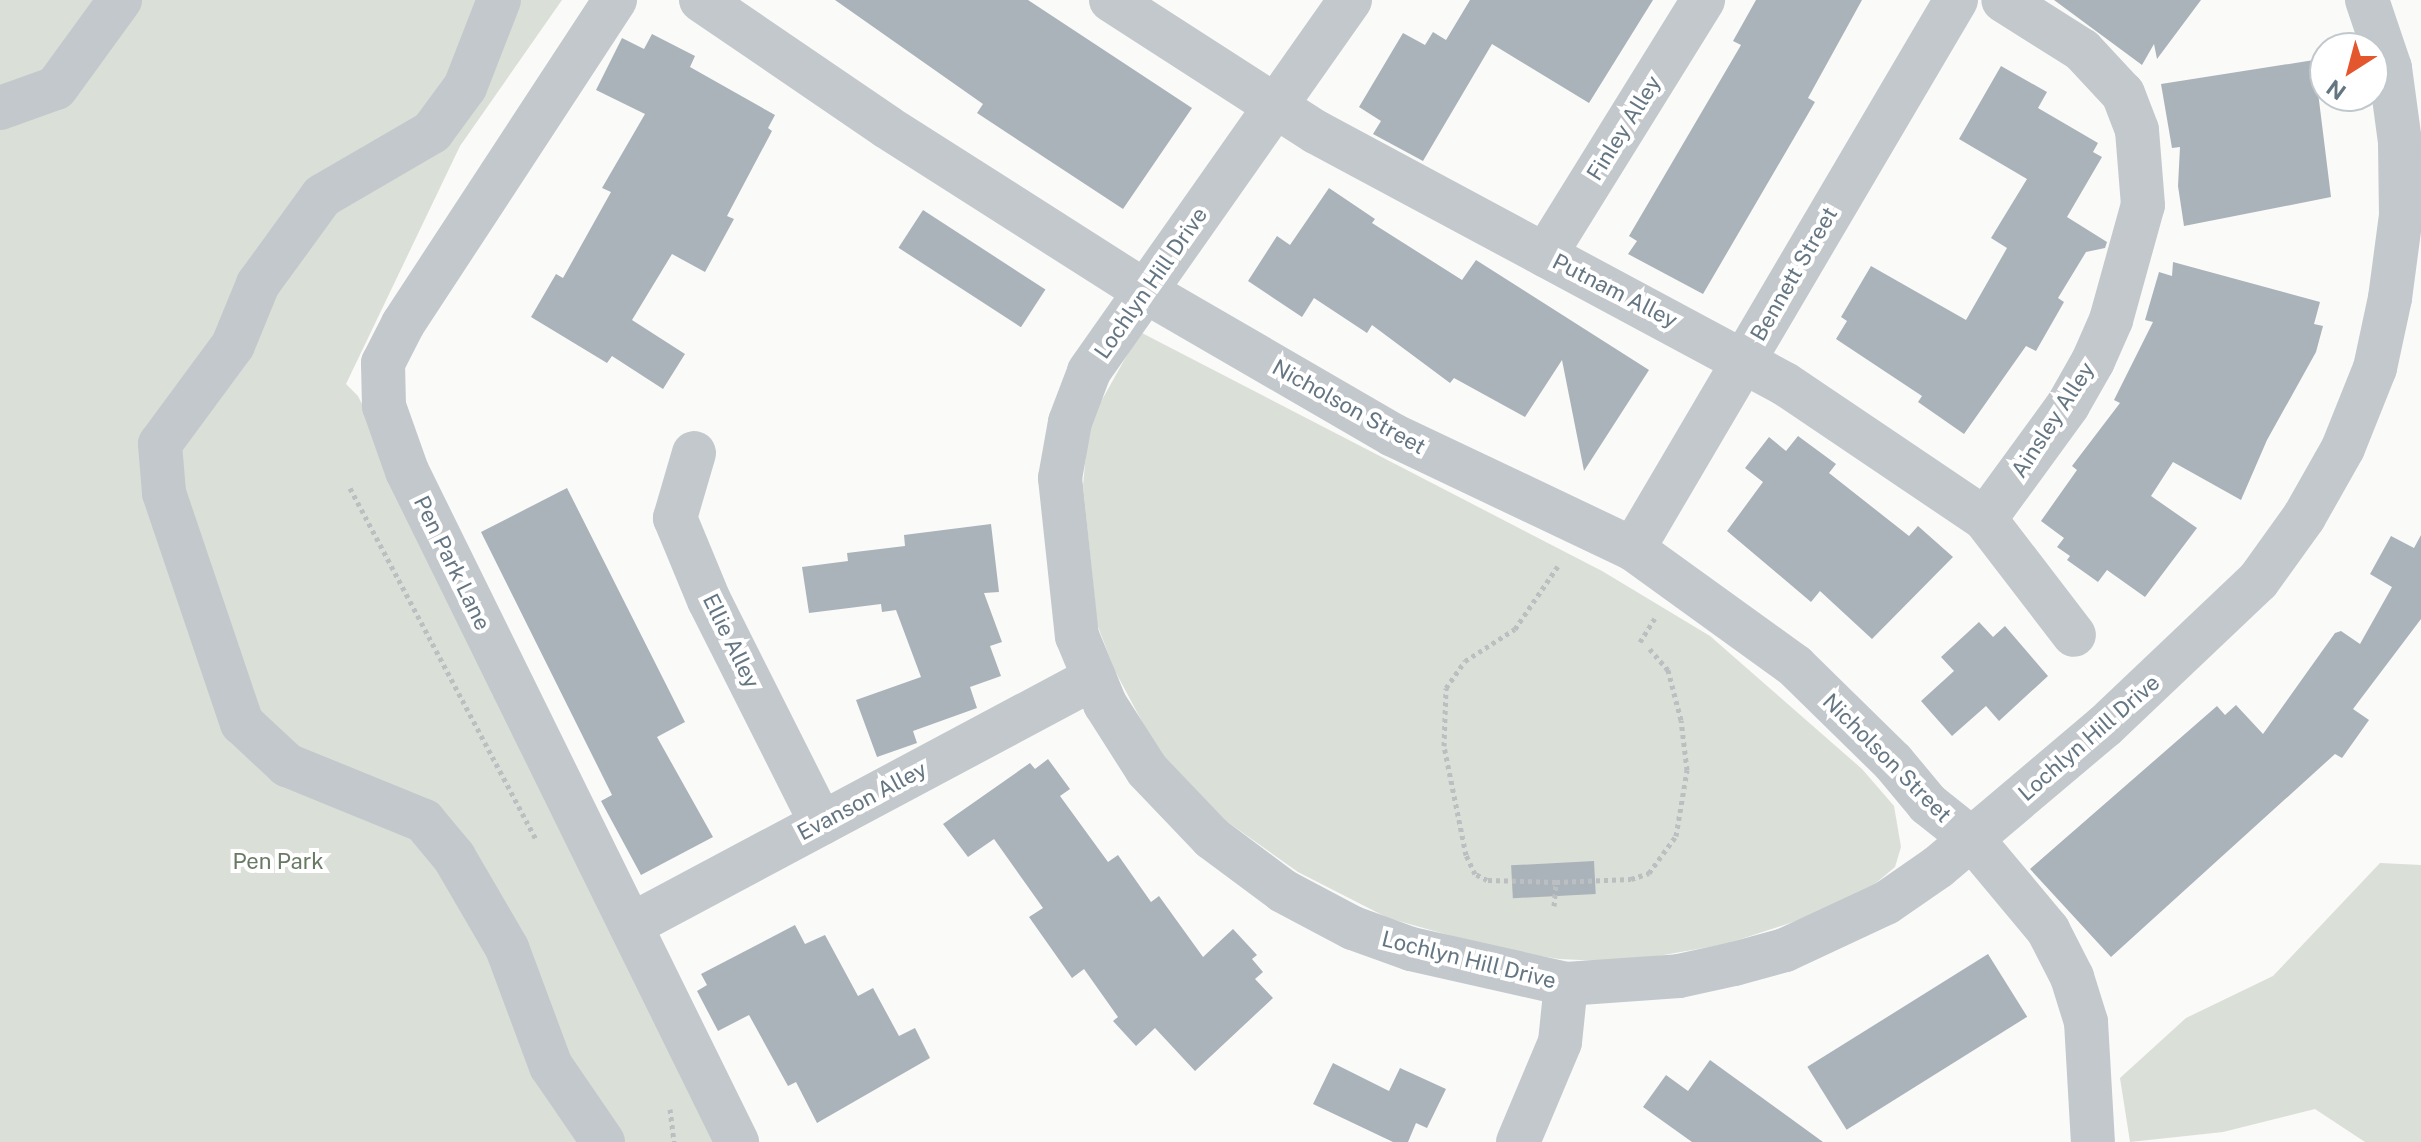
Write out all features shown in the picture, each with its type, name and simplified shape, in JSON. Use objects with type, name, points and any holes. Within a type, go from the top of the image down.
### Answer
[{"type":"street","points":[[0,108],[56,88],[120,0]]},
{"type":"street","points":[[499,0],[465,87],[432,132],[322,196],[258,284],[233,345],[160,444],[164,493],[242,723],[287,765],[424,821],[454,857],[507,948],[551,1066],[603,1142]]},
{"type":"street","name":"Pen Park Lane","points":[[615,0],[403,324],[383,363],[384,406],[407,471],[737,1142]]},
{"type":"street","name":"Nicholson Street","points":[[701,0],[887,127],[1143,290],[1393,435],[1633,549],[1795,666],[1893,762],[1928,804],[1972,839],[2048,930],[2072,977],[2086,1022],[2093,1142]]},
{"type":"street","name":"Putnam Alley","points":[[1111,0],[1275,108],[1744,359],[1985,519],[2074,635]]},
{"type":"street","name":"Lochlyn Hill Drive","points":[[1350,0],[1143,290],[1089,372],[1070,422],[1060,478],[1077,636],[1094,678],[1147,770],[1212,838],[1283,891],[1353,928],[1411,949],[1566,984],[1679,976],[1785,950],[1886,903],[1972,839],[2116,716],[2258,581],[2304,517],[2343,448],[2375,368],[2401,216],[2400,142],[2390,68],[2367,0]]},
{"type":"street","name":"Finley Alley","points":[[1545,255],[1703,0]]},
{"type":"street","name":"Bennett Street","points":[[1633,549],[1956,0]]},
{"type":"street","name":"Ainsley Alley","points":[[1985,519],[2068,405],[2093,361],[2111,320],[2143,205],[2137,130],[2123,94],[2082,50],[2003,0]]},
{"type":"street","name":"Ellie Alley","points":[[694,453],[675,518],[709,600],[821,823]]},
{"type":"street","name":"Evanson Alley","points":[[631,925],[1094,678]]},
{"type":"street","points":[[1518,1142],[1560,1042],[1566,984]]},
{"type":"path","points":[[350,488],[539,845]]},
{"type":"path","points":[[1558,566],[1515,629],[1465,661],[1446,688],[1444,746],[1466,855],[1475,874],[1487,880],[1556,882],[1631,879],[1649,873],[1676,836],[1687,770],[1681,720],[1668,670],[1650,649]]},
{"type":"path","points":[[1640,642],[1656,617]]},
{"type":"path","points":[[1554,906],[1556,882]]},
{"type":"path","points":[[669,1103],[674,1142]]},
{"type":"green space","name":"Pen Park","points":[[0,0],[562,0],[460,146],[346,384],[358,396],[728,1142],[0,1142]]},
{"type":"green space","points":[[1140,332],[1602,571],[1710,636],[1862,769],[1894,806],[1901,847],[1895,867],[1869,889],[1808,917],[1726,944],[1624,962],[1559,959],[1498,949],[1388,918],[1298,872],[1226,821],[1162,759],[1114,669],[1097,624],[1083,485],[1089,423]]},
{"type":"green space","points":[[2380,863],[2421,865],[2421,1142],[2365,1142],[2315,1109],[2223,1132],[2130,1142],[2120,1078],[2186,1018],[2273,976]]},
{"type":"building","points":[[835,0],[1028,0],[1192,108],[1123,209],[977,113],[983,104]]},
{"type":"building","points":[[1470,0],[1653,0],[1589,103],[1492,44],[1423,161],[1373,134],[1381,121],[1359,107],[1403,33],[1425,45],[1433,32],[1446,40]]},
{"type":"building","points":[[1756,0],[1862,0],[1808,98],[1815,102],[1703,294],[1628,254],[1637,241],[1629,236],[1741,45],[1733,41]]},
{"type":"building","points":[[2054,0],[2201,0],[2157,59],[2154,44],[2142,65]]},
{"type":"building","points":[[652,34],[695,56],[690,67],[775,115],[768,128],[772,131],[727,216],[734,219],[705,272],[672,254],[632,320],[685,354],[663,389],[612,356],[607,363],[531,317],[556,274],[563,278],[611,192],[602,188],[645,114],[596,90],[622,38],[644,49]]},
{"type":"building","points":[[2309,61],[2309,112],[2320,112],[2331,197],[2184,226],[2178,186],[2180,147],[2172,148],[2161,84]]},
{"type":"building","points":[[2001,66],[2047,92],[2038,108],[2098,143],[2093,152],[2102,157],[2067,217],[2107,242],[2105,248],[2086,252],[2058,298],[2064,302],[2036,351],[2026,346],[1964,434],[1918,402],[1922,396],[1836,339],[1847,321],[1841,317],[1871,266],[1966,320],[2007,248],[1991,238],[2027,179],[1959,139]]},
{"type":"building","points":[[1329,188],[1375,219],[1372,223],[1462,280],[1476,260],[1649,370],[1584,471],[1562,360],[1525,417],[1454,378],[1450,383],[1372,325],[1367,333],[1314,298],[1302,317],[1248,281],[1277,236],[1290,245]]},
{"type":"building","points":[[923,210],[1045,290],[1021,327],[898,248]]},
{"type":"building","points":[[2173,262],[2320,302],[2314,324],[2323,326],[2316,352],[2267,440],[2241,500],[2173,462],[2151,496],[2197,528],[2145,597],[2107,570],[2098,582],[2067,560],[2070,556],[2057,547],[2064,538],[2041,521],[2077,470],[2072,466],[2120,403],[2114,400],[2153,322],[2145,320],[2159,272],[2172,276]]},
{"type":"building","points":[[1798,436],[1836,464],[1829,473],[1909,536],[1918,526],[1953,557],[1872,639],[1820,591],[1811,602],[1727,531],[1763,482],[1745,468],[1769,437],[1786,451]]},
{"type":"building","points":[[567,488],[685,722],[657,737],[713,837],[641,875],[601,801],[612,795],[481,532]]},
{"type":"building","points":[[991,524],[999,592],[984,593],[1002,642],[990,646],[1001,676],[970,687],[977,708],[913,731],[917,743],[877,757],[856,700],[921,677],[896,610],[882,612],[881,604],[809,613],[802,567],[848,561],[847,553],[905,546],[904,535]]},
{"type":"building","points":[[2421,535],[2421,619],[2353,709],[2369,720],[2342,758],[2335,754],[2111,957],[2030,869],[2217,706],[2225,715],[2236,705],[2263,734],[2335,633],[2341,631],[2360,644],[2392,587],[2370,574],[2391,536],[2414,548]]},
{"type":"building","points":[[1979,622],[1993,637],[2005,626],[2048,676],[1999,721],[1986,706],[1952,736],[1921,701],[1954,671],[1941,657]]},
{"type":"building","points":[[1048,759],[1070,789],[1060,796],[1108,862],[1118,855],[1151,902],[1159,896],[1203,957],[1233,929],[1257,955],[1252,959],[1263,972],[1255,979],[1273,998],[1195,1071],[1155,1028],[1136,1046],[1113,1021],[1118,1017],[1084,969],[1072,978],[1029,917],[1043,908],[994,839],[968,857],[943,824],[1030,763],[1035,769]]},
{"type":"building","points":[[1594,861],[1596,894],[1513,898],[1511,865]]},
{"type":"building","points":[[795,925],[805,944],[825,935],[858,996],[873,988],[899,1036],[915,1028],[930,1058],[817,1123],[796,1082],[788,1086],[749,1015],[718,1031],[697,991],[707,985],[701,974]]},
{"type":"building","points":[[1988,954],[2027,1017],[1847,1130],[1807,1067]]},
{"type":"building","points":[[1710,1060],[1823,1142],[1692,1142],[1643,1107],[1666,1075],[1688,1091]]},
{"type":"building","points":[[1333,1063],[1389,1091],[1400,1068],[1446,1089],[1427,1128],[1416,1123],[1408,1142],[1393,1142],[1313,1104]]}]
